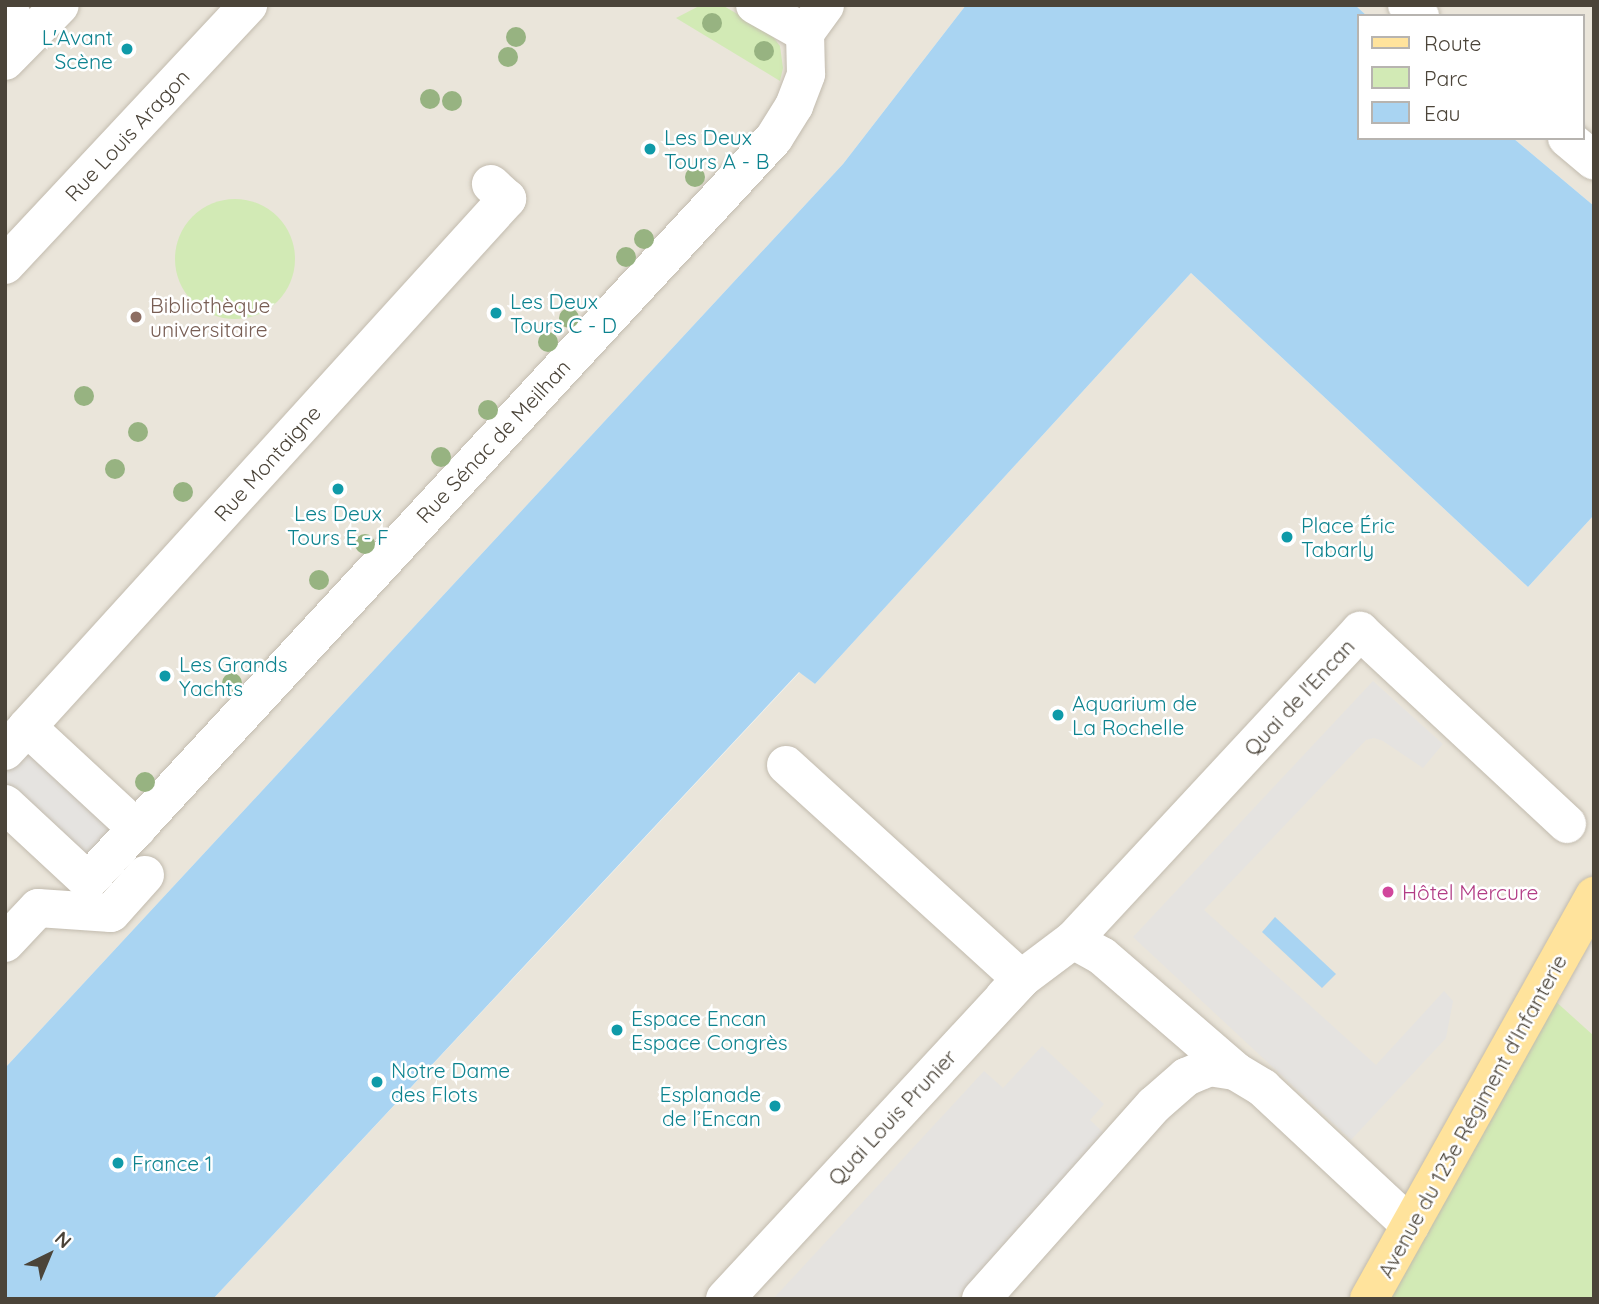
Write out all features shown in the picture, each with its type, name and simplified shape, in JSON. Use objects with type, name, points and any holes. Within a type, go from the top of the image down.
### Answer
[{"type":"main road","name":"Avenue du 123e Régiment d'Infanterie","points":[[1369,1299],[1584,927],[1594,896]]},
{"type":"street","points":[[5,61],[60,5]]},
{"type":"street","name":"Rue Louis Aragon","points":[[5,265],[248,5]]},
{"type":"street","points":[[755,5],[815,19]]},
{"type":"street","name":"Rue Sénac de Meilhan","points":[[5,804],[88,881],[774,138],[794,106],[806,74],[815,19]]},
{"type":"street","points":[[1569,140],[1594,161]]},
{"type":"street","name":"Rue Montaigne","points":[[16,739],[499,191]]},
{"type":"street","name":"Quai de l'Encan","points":[[1073,940],[1360,631],[1567,824]]},
{"type":"street","points":[[16,739],[137,829]]},
{"type":"street","points":[[786,765],[1021,978]]},
{"type":"street","points":[[5,943],[38,908],[111,913],[145,875]]},
{"type":"street","points":[[1073,940],[1102,956],[1235,1071],[1263,1088],[1410,1225]]},
{"type":"street","name":"Quai Louis Prunier","points":[[725,1299],[1021,978],[1073,940]]},
{"type":"street","points":[[981,1299],[1177,1083],[1209,1067],[1235,1071]]},
{"type":"shaded area","points":[[5,5],[966,5],[843,164],[5,1068]]},
{"type":"shaded area","points":[[1355,5],[1594,5],[1594,206],[1515,140],[1585,140],[1585,14],[1365,14]]},
{"type":"shaded area","points":[[1191,273],[1528,587],[1594,515],[1594,1299],[213,1299],[800,672],[815,684]]},
{"type":"shaded area","points":[[1373,681],[1443,744],[1423,768],[1383,741],[1374,738],[1366,740],[1204,910],[1376,1065],[1444,991],[1453,1001],[1446,1038],[1351,1140],[1133,937]]},
{"type":"shaded area","points":[[27,727],[137,829],[88,881],[5,804],[5,751]]},
{"type":"shaded area","points":[[1042,1046],[1104,1104],[1090,1120],[1105,1134],[956,1299],[773,1299],[984,1071],[1003,1088]]},
{"type":"green space","points":[[701,5],[722,5],[770,33],[780,46],[783,68],[780,81],[676,18]]},
{"type":"green space","points":[[235,199],[258,204],[277,217],[290,236],[295,259],[290,282],[277,301],[258,314],[235,319],[212,314],[193,301],[180,282],[175,259],[180,236],[193,217],[212,204]]},
{"type":"green space","points":[[1543,990],[1594,1036],[1594,1299],[1369,1299]]},
{"type":"water","points":[[966,5],[1355,5],[1365,14],[1358,14],[1358,140],[1515,140],[1594,206],[1594,515],[1528,587],[1191,273],[815,684],[799,672],[213,1299],[5,1299],[5,1068],[843,164]]},
{"type":"water","points":[[1275,917],[1336,974],[1322,988],[1262,932]]},
{"type":"place","name":"L'Avant Scène","points":[[127,49]]},
{"type":"place","name":"Les Deux Tours A - B","points":[[650,149]]},
{"type":"place","name":"Les Deux Tours C - D","points":[[496,313]]},
{"type":"place","name":"Bibliothèque universitaire","points":[[136,317]]},
{"type":"place","name":"Les Deux Tours E - F","points":[[338,489]]},
{"type":"place","name":"Place Éric Tabarly","points":[[1287,537]]},
{"type":"place","name":"Les Grands Yachts","points":[[165,676]]},
{"type":"place","name":"Aquarium de La Rochelle","points":[[1058,715]]},
{"type":"place","name":"Hôtel Mercure","points":[[1388,892]]},
{"type":"place","name":"Espace Encan Espace Congrès","points":[[617,1030]]},
{"type":"place","name":"Notre Dame des Flots","points":[[377,1082]]},
{"type":"place","name":"Esplanade de l’Encan","points":[[775,1106]]},
{"type":"place","name":"France 1","points":[[118,1163]]}]
